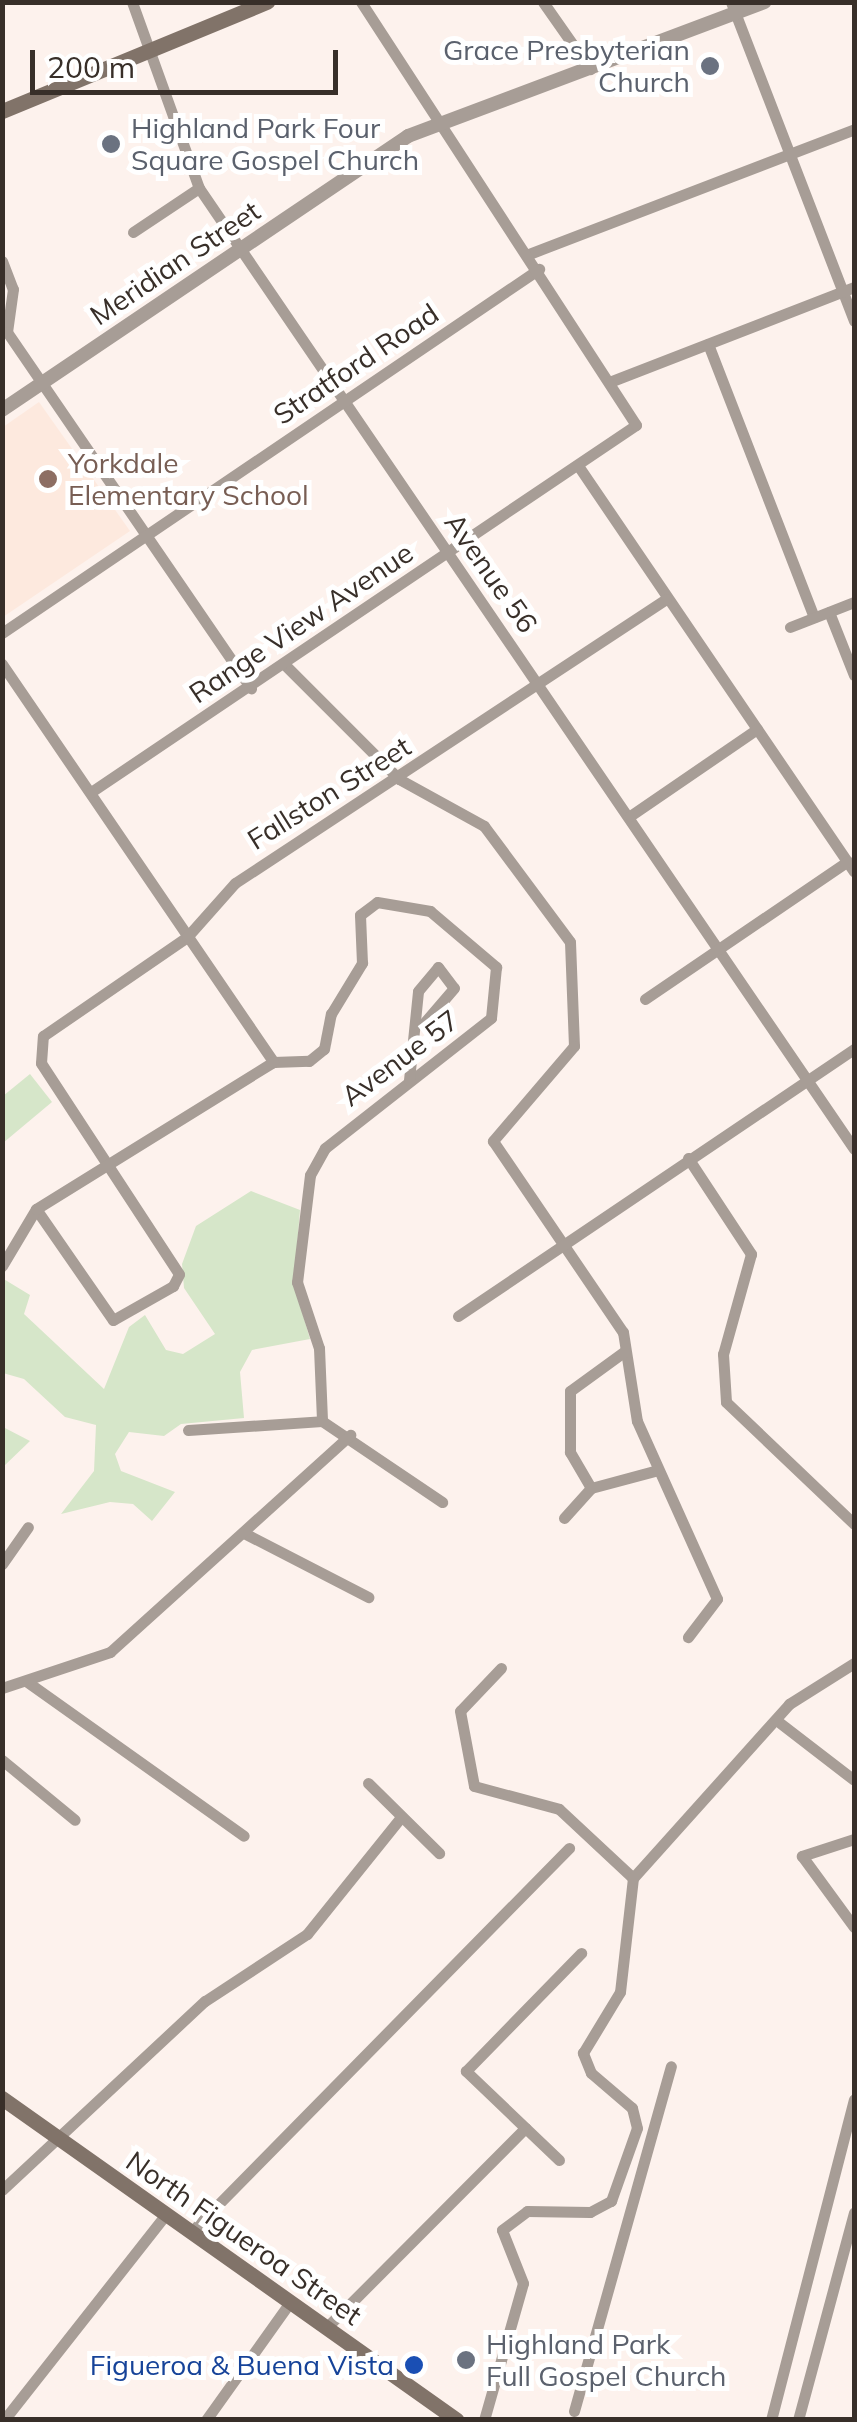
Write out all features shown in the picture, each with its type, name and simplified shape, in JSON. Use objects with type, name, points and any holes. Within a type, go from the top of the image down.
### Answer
[{"type":"main road","points":[[2,111],[266,2]]},
{"type":"main road","name":"North Figueroa Street","points":[[2,2098],[291,2301],[446,2416]]},
{"type":"street","name":"Avenue 56","points":[[132,2],[199,188],[854,1149]]},
{"type":"street","points":[[361,2],[612,381],[849,289]]},
{"type":"street","points":[[543,2],[590,69]]},
{"type":"street","name":"Meridian Street","points":[[2,410],[241,248],[440,124],[590,69],[734,8],[765,2]]},
{"type":"street","points":[[734,8],[849,289],[854,322]]},
{"type":"street","points":[[528,254],[854,129]]},
{"type":"street","points":[[133,232],[199,188]]},
{"type":"street","points":[[2,260],[7,332],[251,688]]},
{"type":"street","name":"Stratford Road","points":[[2,633],[539,268]]},
{"type":"street","points":[[708,344],[814,617]]},
{"type":"street","name":"Range View Avenue","points":[[91,792],[286,666],[636,425],[612,381]]},
{"type":"street","points":[[579,466],[851,866],[716,949],[645,999]]},
{"type":"street","name":"Fallston Street","points":[[106,1162],[37,1049],[187,937],[234,883],[399,779],[666,599]]},
{"type":"street","points":[[790,628],[854,602]]},
{"type":"street","points":[[828,612],[854,674]]},
{"type":"street","points":[[2,664],[273,1062],[167,1135],[106,1162],[36,1209],[2,1266]]},
{"type":"street","points":[[286,666],[399,779],[484,826],[570,942],[574,1046],[493,1141],[566,1241],[626,1351],[637,1421],[718,1598],[688,1636]]},
{"type":"street","points":[[630,816],[757,729]]},
{"type":"street","name":"Avenue 57","points":[[273,1062],[318,1056],[362,963],[360,916],[377,902],[406,900],[489,955],[500,996],[491,1018],[325,1148],[310,1175],[297,1282],[319,1348],[322,1421]]},
{"type":"street","points":[[409,1080],[418,991],[438,967],[454,988],[424,1023]]},
{"type":"street","points":[[458,1316],[854,1049]]},
{"type":"street","points":[[688,1158],[751,1254],[724,1354],[726,1402],[854,1524]]},
{"type":"street","points":[[36,1209],[113,1320],[173,1286],[179,1274],[106,1162]]},
{"type":"street","points":[[592,1488],[570,1452],[574,1384],[626,1351]]},
{"type":"street","points":[[188,1430],[322,1421],[350,1435],[442,1502]]},
{"type":"street","points":[[2,1688],[110,1652],[350,1435]]},
{"type":"street","points":[[564,1518],[592,1488],[658,1470]]},
{"type":"street","points":[[2,1564],[28,1527]]},
{"type":"street","points":[[244,1533],[368,1597]]},
{"type":"street","points":[[484,2420],[523,2282],[502,2230],[527,2211],[590,2212],[611,2202],[636,2128],[632,2108],[591,2073],[584,2053],[620,1992],[633,1878],[780,1723],[789,1704],[854,1663]]},
{"type":"street","points":[[501,1668],[460,1712],[474,1786],[559,1809],[633,1878]]},
{"type":"street","points":[[26,1681],[244,1836]]},
{"type":"street","points":[[780,1723],[854,1780]]},
{"type":"street","points":[[2,1760],[75,1820]]},
{"type":"street","points":[[368,1783],[439,1853]]},
{"type":"street","points":[[2,2190],[205,2001],[307,1934],[400,1817]]},
{"type":"street","points":[[854,1839],[802,1856],[854,1927]]},
{"type":"street","points":[[191,2232],[569,1848]]},
{"type":"street","points":[[558,2160],[466,2071],[582,1953]]},
{"type":"street","points":[[574,2411],[671,2066]]},
{"type":"street","points":[[771,2420],[854,2100]]},
{"type":"street","points":[[327,2327],[525,2128]]},
{"type":"street","points":[[636,2128],[651,2130]]},
{"type":"street","points":[[798,2420],[854,2212]]},
{"type":"street","points":[[4,2420],[166,2214]]},
{"type":"street","points":[[206,2420],[291,2301]]},
{"type":"shaded area","name":"Yorkdale Elementary School","points":[[39,402],[130,531],[3,617],[3,427]]},
{"type":"green space","points":[[30,1074],[52,1102],[3,1143],[3,1096]]},
{"type":"green space","points":[[251,1191],[300,1210],[294,1284],[310,1339],[252,1350],[240,1372],[244,1418],[181,1424],[164,1436],[129,1432],[115,1454],[121,1471],[175,1492],[152,1521],[133,1504],[110,1502],[61,1514],[94,1471],[96,1425],[65,1417],[24,1379],[3,1373],[2,1278],[30,1295],[24,1314],[104,1389],[129,1327],[145,1315],[166,1350],[183,1354],[215,1334],[184,1288],[182,1264],[196,1226]]},
{"type":"green space","points":[[2,1427],[30,1441],[3,1467]]},
{"type":"place","name":"Grace Presbyterian Church","points":[[710,66]]},
{"type":"place","name":"Highland Park Four Square Gospel Church","points":[[111,144]]},
{"type":"place","name":"Yorkdale Elementary School","points":[[48,479]]},
{"type":"place","name":"Highland Park Full Gospel Church","points":[[466,2360]]},
{"type":"place","name":"Figueroa & Buena Vista","points":[[414,2365]]}]
